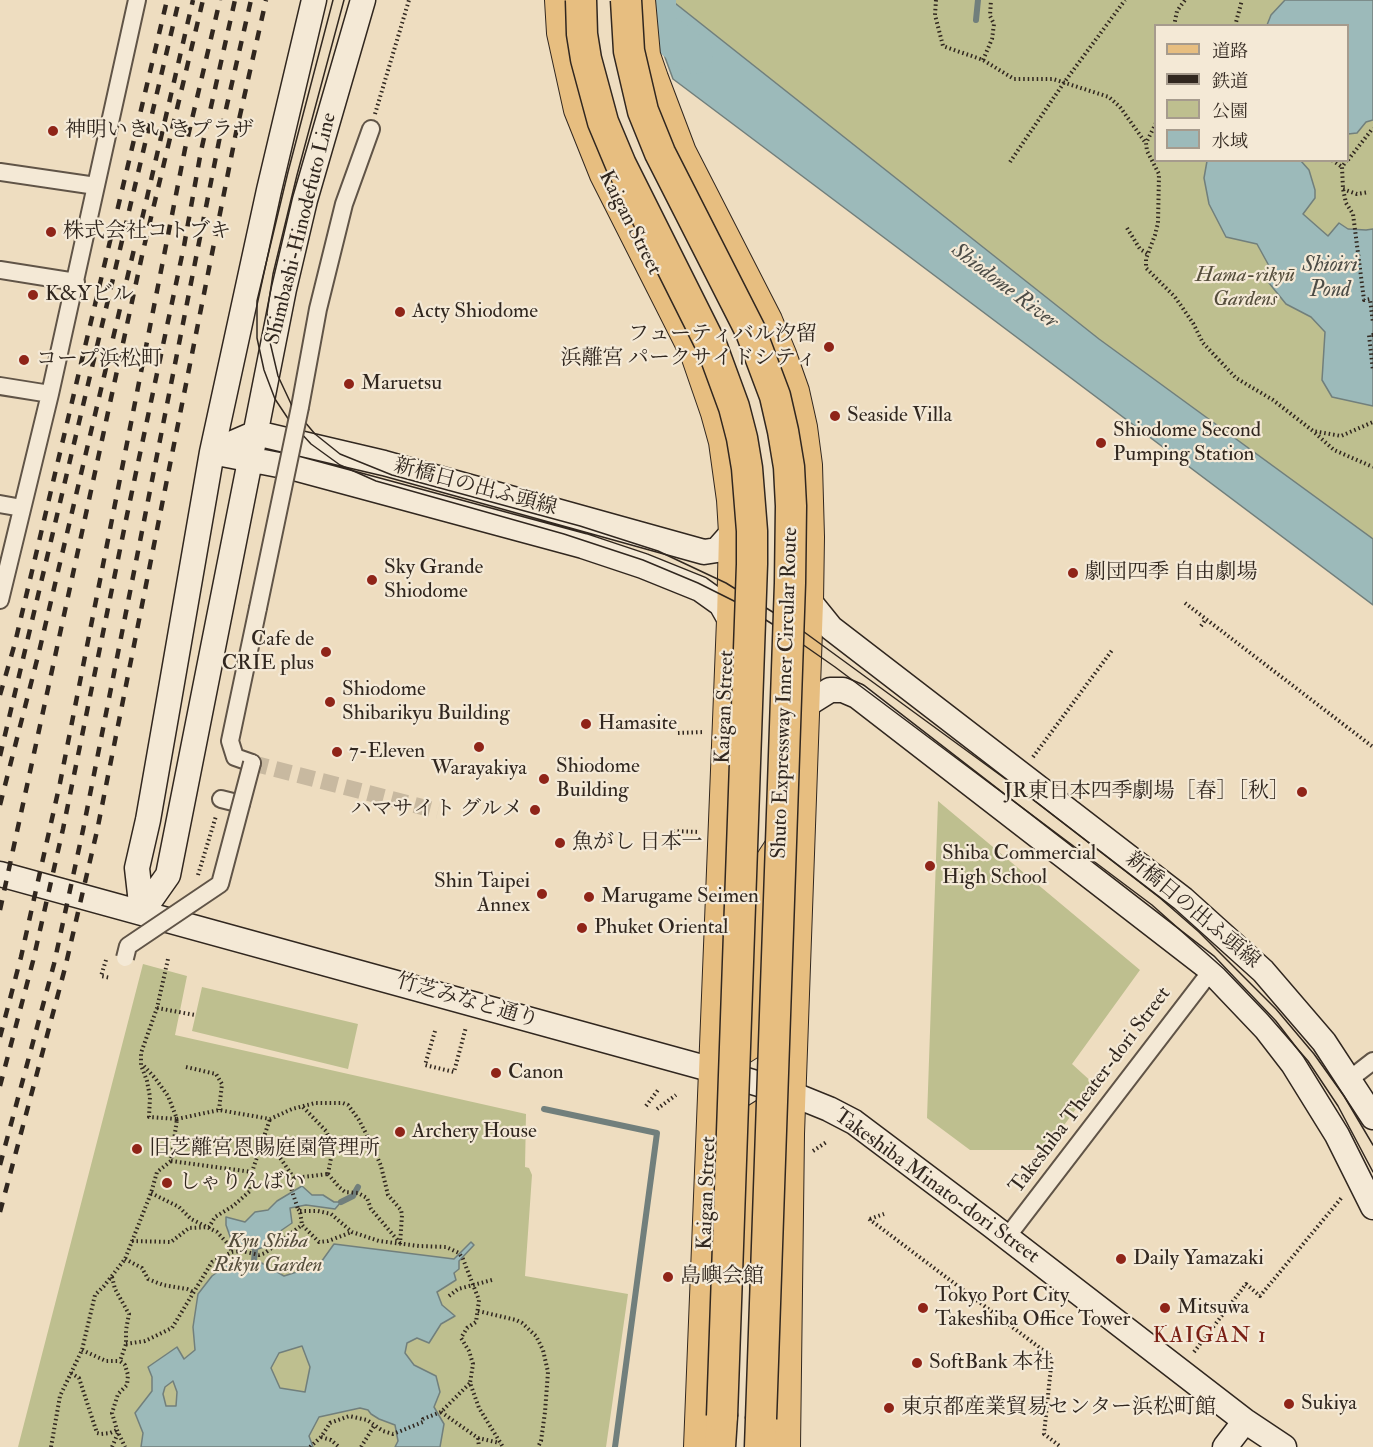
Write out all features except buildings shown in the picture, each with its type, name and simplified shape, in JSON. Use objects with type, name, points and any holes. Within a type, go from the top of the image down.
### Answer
[{"type":"highway","name":"Shuto Expressway Inner Circular Route","points":[[581,0],[582,34],[586,59],[603,122],[621,165],[712,347],[734,407],[747,468],[752,564],[721,1447]]},
{"type":"highway","name":"Shuto Expressway Inner Circular Route","points":[[626,0],[629,51],[643,111],[660,153],[751,332],[775,396],[789,467],[790,583],[761,1438]]},
{"type":"main road","points":[[142,912],[137,868],[170,700],[212,452],[269,190],[314,0]]},
{"type":"main road","name":"Shimbashi-Hinodefuto Line","points":[[142,912],[168,875],[284,289],[305,200],[363,0]]},
{"type":"main road","name":"Kaigan Street","points":[[558,0],[564,60],[580,118],[603,175],[681,327],[705,385],[722,442],[730,500],[732,533],[730,620],[697,1447]]},
{"type":"main road","points":[[642,0],[648,55],[673,128],[769,320],[796,391],[809,465],[810,602],[792,1094],[787,1447]]},
{"type":"main road","points":[[212,452],[256,433]]},
{"type":"main road","name":"新橋日の出ふ頭線","points":[[256,433],[384,463],[704,552],[717,550],[732,533]]},
{"type":"main road","name":"新橋日の出ふ頭線","points":[[212,452],[294,468],[584,546],[643,566],[700,590],[721,604],[730,620]]},
{"type":"main road","name":"新橋日の出ふ頭線","points":[[810,602],[831,627],[1183,899],[1263,970],[1324,1042],[1373,1117]]},
{"type":"main road","name":"新橋日の出ふ頭線","points":[[806,705],[830,690],[843,690],[857,696],[1210,971],[1266,1029],[1293,1064],[1337,1135],[1373,1207]]},
{"type":"main road","points":[[713,1070],[757,1042],[761,872],[803,806]]},
{"type":"main road","name":"竹芝みなと通り","points":[[0,874],[713,1070],[792,1094]]},
{"type":"main road","points":[[702,1347],[745,1246],[749,1121],[792,1094]]},
{"type":"main road","name":"Takeshiba Minato-dori Street","points":[[792,1094],[854,1122],[1245,1421]]},
{"type":"main road","points":[[1225,1447],[1245,1421],[1284,1447]]},
{"type":"street","points":[[0,600],[76,282],[137,0]]},
{"type":"street","points":[[125,958],[128,946],[220,884],[252,763],[235,757],[230,741],[318,309],[344,204],[372,125]]},
{"type":"street","points":[[0,172],[96,186]]},
{"type":"street","points":[[0,270],[76,282]]},
{"type":"street","points":[[0,386],[50,394]]},
{"type":"street","points":[[0,504],[22,508]]},
{"type":"street","points":[[221,799],[241,804]]},
{"type":"street","name":"Takeshiba Theater-dori Street","points":[[1007,1237],[1210,971]]},
{"type":"street","points":[[1355,1075],[1373,1061]]},
{"type":"path","points":[[372,125],[409,0]]},
{"type":"path","points":[[936,0],[936,15],[943,46],[983,60],[1014,79],[1053,79],[1109,98],[1120,107],[1146,143],[1147,151],[1159,178],[1158,223],[1146,268],[1175,297],[1194,323],[1203,343],[1236,378],[1272,400],[1334,450],[1373,467]]},
{"type":"path","points":[[983,60],[992,39],[994,24],[990,16],[991,0]]},
{"type":"path","points":[[1010,162],[1063,84],[1125,0]]},
{"type":"path","points":[[1174,24],[1177,11],[1185,0]]},
{"type":"path","points":[[1236,24],[1242,0]]},
{"type":"path","points":[[1146,143],[1154,125]]},
{"type":"path","points":[[1349,158],[1373,128]]},
{"type":"path","points":[[1335,162],[1342,167]]},
{"type":"path","points":[[1346,162],[1342,167],[1343,189],[1346,203],[1353,214],[1364,300],[1370,299],[1373,323]]},
{"type":"path","points":[[1343,189],[1357,194],[1369,192]]},
{"type":"path","points":[[1127,228],[1140,249],[1148,254]]},
{"type":"path","points":[[1373,335],[1369,335],[1373,371]]},
{"type":"path","points":[[1313,431],[1341,436],[1373,423]]},
{"type":"path","points":[[1185,603],[1373,747]]},
{"type":"path","points":[[1201,626],[1206,619]]},
{"type":"path","points":[[1032,758],[1113,649]]},
{"type":"path","points":[[678,733],[707,732]]},
{"type":"path","points":[[198,876],[221,799]]},
{"type":"path","points":[[673,831],[707,832]]},
{"type":"path","points":[[168,959],[157,1008],[141,1053],[141,1063],[150,1097],[148,1117],[177,1119],[219,1110],[270,1119],[315,1103],[348,1105],[359,1120],[381,1166],[387,1195],[401,1210],[400,1244]]},
{"type":"path","points":[[106,960],[101,976],[111,978]]},
{"type":"path","points":[[157,1008],[195,1015]]},
{"type":"path","points":[[435,1031],[425,1065],[454,1072],[466,1027]]},
{"type":"path","points":[[51,1447],[60,1396],[82,1350],[94,1295],[125,1259],[157,1172],[171,1161],[177,1119],[168,1096],[141,1063]]},
{"type":"path","points":[[186,1066],[194,1066],[214,1073],[219,1078],[222,1084],[219,1110]]},
{"type":"path","points":[[646,1106],[658,1090]]},
{"type":"path","points":[[657,1109],[676,1095]]},
{"type":"path","points":[[303,1107],[326,1131],[333,1147],[328,1174]]},
{"type":"path","points":[[209,1227],[215,1217],[233,1206],[250,1191],[252,1172],[270,1119]]},
{"type":"path","points":[[264,1135],[294,1178]]},
{"type":"path","points":[[171,1161],[252,1172]]},
{"type":"path","points":[[294,1178],[328,1174]]},
{"type":"path","points":[[328,1174],[345,1192],[352,1192],[367,1198],[371,1209],[400,1244]]},
{"type":"path","points":[[294,1178],[290,1185],[302,1225],[319,1242],[352,1232]]},
{"type":"path","points":[[1194,1352],[1246,1284],[1260,1296],[1348,1190]]},
{"type":"path","points":[[151,1193],[179,1207],[191,1219],[217,1232],[232,1252]]},
{"type":"path","points":[[299,1210],[331,1214],[352,1232],[379,1241],[446,1247],[459,1253],[479,1300],[476,1322],[467,1328],[461,1338],[469,1352],[472,1364],[470,1383],[479,1408],[501,1445]]},
{"type":"path","points":[[884,1214],[869,1219],[1052,1357],[1044,1434],[1061,1447]]},
{"type":"path","points":[[126,1344],[145,1341],[172,1328],[212,1262],[232,1252],[251,1252],[259,1255],[265,1253],[302,1225]]},
{"type":"path","points":[[132,1241],[171,1242],[189,1228],[209,1227]]},
{"type":"path","points":[[125,1259],[142,1268],[148,1279],[162,1285],[193,1292]]},
{"type":"path","points":[[112,1276],[115,1289],[129,1314],[126,1344],[120,1361]]},
{"type":"path","points":[[449,1296],[458,1289],[492,1280]]},
{"type":"path","points":[[478,1311],[522,1323],[536,1336],[543,1350],[548,1372],[545,1412],[538,1447]]},
{"type":"path","points":[[82,1350],[106,1361],[120,1361],[125,1365],[128,1375],[127,1385],[118,1394],[112,1413],[125,1447]]},
{"type":"path","points":[[70,1374],[79,1378],[97,1433],[106,1434],[118,1431]]},
{"type":"path","points":[[311,1446],[321,1437],[330,1423],[349,1416],[367,1420],[383,1431],[393,1434],[441,1412],[470,1383]]},
{"type":"path","points":[[441,1412],[478,1438],[501,1445]]},
{"type":"path","points":[[360,1447],[374,1426]]},
{"type":"path","points":[[112,1447],[118,1431]]},
{"type":"path","points":[[321,1437],[331,1440],[339,1447]]},
{"type":"path","points":[[478,1438],[479,1447]]},
{"type":"green space","name":"Hama-rikyū Gardens","points":[[671,0],[1373,0],[1373,539],[1099,339]]},
{"type":"green space","points":[[938,801],[1140,970],[1072,1064],[1094,1084],[1046,1150],[970,1150],[927,1118]]},
{"type":"green space","name":"Kyu Shiba Rikyu Garden","points":[[143,964],[187,976],[175,1035],[526,1114],[525,1167],[529,1168],[532,1175],[525,1276],[628,1294],[606,1447],[18,1447]]},
{"type":"green space","points":[[202,987],[358,1024],[348,1069],[192,1031]]},
{"type":"water","points":[[659,0],[671,0],[1099,339],[1373,539],[1373,605],[673,79],[659,41]]},
{"type":"water","points":[[1285,0],[1373,0],[1373,120],[1366,122],[1357,133],[1349,134],[1349,24],[1267,24],[1271,15]]},
{"type":"water","name":"Shioiri Pond","points":[[1207,162],[1302,162],[1309,170],[1315,190],[1315,198],[1303,214],[1328,236],[1339,223],[1348,229],[1373,229],[1373,406],[1332,397],[1322,380],[1325,332],[1311,317],[1286,304],[1269,283],[1268,264],[1257,244],[1226,237],[1209,204],[1204,178]]},
{"type":"water","points":[[302,1186],[312,1195],[323,1195],[334,1202],[341,1202],[335,1209],[306,1205],[290,1208],[292,1223],[276,1234],[267,1246],[255,1250],[232,1242],[226,1225],[226,1217],[245,1222],[255,1212],[268,1210],[277,1201]]},
{"type":"water","points":[[471,1242],[474,1245],[459,1261],[459,1269],[454,1273],[456,1280],[437,1292],[442,1305],[455,1316],[441,1324],[429,1343],[417,1338],[407,1343],[405,1353],[414,1365],[436,1376],[440,1392],[434,1407],[444,1424],[440,1447],[395,1447],[398,1441],[395,1425],[360,1408],[319,1417],[309,1436],[313,1447],[141,1447],[143,1433],[135,1413],[152,1391],[152,1377],[148,1367],[177,1347],[184,1359],[195,1350],[193,1327],[198,1294],[212,1276],[234,1260],[260,1262],[284,1276],[319,1265],[334,1244],[454,1259]],"holes":[[[302,1346],[310,1367],[305,1392],[280,1388],[271,1368],[279,1353]],[[173,1381],[177,1392],[176,1406],[166,1406],[163,1394],[165,1387]]]},
{"type":"waterway","name":"Shiodome River","points":[[657,0],[657,27],[694,55]]},
{"type":"waterway","points":[[976,20],[978,0]]},
{"type":"waterway","points":[[544,1109],[657,1133],[615,1447]]},
{"type":"waterway","points":[[341,1202],[353,1196],[358,1187]]},
{"type":"waterway","points":[[254,1261],[255,1250]]},
{"type":"tunnel","points":[[252,763],[438,811]]},
{"type":"tram line","points":[[333,0],[257,301],[257,338],[264,370],[275,399],[289,420],[311,444],[340,465],[376,481],[564,534],[643,560],[740,604],[782,630],[835,667],[1152,905],[1224,969],[1308,1061],[1338,1106],[1373,1172]]},
{"type":"tram line","points":[[344,0],[297,175],[273,274],[267,313],[270,342],[278,376],[293,408],[315,434],[340,454],[392,475],[580,526],[658,551],[726,583],[800,629],[1022,791],[1160,898],[1199,932],[1276,1009],[1314,1054],[1344,1096],[1373,1145]]},
{"type":"railway","points":[[0,695],[15,643],[167,0]]},
{"type":"railway","points":[[0,756],[179,0]]},
{"type":"railway","points":[[142,219],[193,0]]},
{"type":"railway","points":[[0,910],[143,251],[203,0]]},
{"type":"railway","points":[[0,1037],[21,957],[60,783],[185,149],[220,0]]},
{"type":"railway","points":[[0,1086],[33,961],[63,829],[184,246],[201,151],[235,0]]},
{"type":"railway","points":[[0,1165],[54,964],[83,830],[221,131],[251,0]]},
{"type":"railway","points":[[0,1212],[65,968],[97,831],[236,133],[266,0]]},
{"type":"railway","points":[[0,805],[39,652],[135,245]]},
{"type":"place","name":"神明いきいきプラザ","points":[[53,131]]},
{"type":"place","name":"株式会社コトブキ","points":[[51,232]]},
{"type":"place","name":"K&Yビル","points":[[33,295]]},
{"type":"place","name":"Acty Shiodome","points":[[400,312]]},
{"type":"place","name":"フューティバル汐留 浜離宮 パークサイドシティ","points":[[829,347]]},
{"type":"place","name":"コープ浜松町","points":[[24,360]]},
{"type":"place","name":"Maruetsu","points":[[349,384]]},
{"type":"place","name":"Seaside Villa","points":[[835,416]]},
{"type":"place","name":"Shiodome Second Pumping Station","points":[[1101,443]]},
{"type":"place","name":"劇団四季 自由劇場","points":[[1073,573]]},
{"type":"place","name":"Sky Grande Shiodome","points":[[372,580]]},
{"type":"place","name":"Cafe de CRIE plus","points":[[326,652]]},
{"type":"place","name":"Shiodome Shibarikyu Building","points":[[330,702]]},
{"type":"place","name":"Hamasite","points":[[586,724]]},
{"type":"place","name":"Warayakiya","points":[[479,747]]},
{"type":"place","name":"7-Eleven","points":[[337,752]]},
{"type":"place","name":"Shiodome Building","points":[[544,779]]},
{"type":"place","name":"JR東日本四季劇場［春］［秋］","points":[[1302,792]]},
{"type":"place","name":"ハマサイト グルメ","points":[[535,810]]},
{"type":"place","name":"魚がし 日本一","points":[[560,843]]},
{"type":"place","name":"Shiba Commercial High School","points":[[930,866]]},
{"type":"place","name":"Shin Taipei Annex","points":[[542,894]]},
{"type":"place","name":"Marugame Seimen","points":[[589,897]]},
{"type":"place","name":"Phuket Oriental","points":[[582,928]]},
{"type":"place","name":"Canon","points":[[496,1073]]},
{"type":"place","name":"Archery House","points":[[400,1132]]},
{"type":"place","name":"旧芝離宮恩賜庭園管理所","points":[[137,1149]]},
{"type":"place","name":"しゃりんばい","points":[[167,1183]]},
{"type":"place","name":"Daily Yamazaki","points":[[1121,1259]]},
{"type":"place","name":"島嶼会館","points":[[668,1277]]},
{"type":"place","name":"Tokyo Port City Takeshiba Office Tower","points":[[923,1308]]},
{"type":"place","name":"Mitsuwa","points":[[1165,1308]]},
{"type":"place","name":"SoftBank 本社","points":[[917,1363]]},
{"type":"place","name":"Sukiya","points":[[1289,1404]]},
{"type":"place","name":"東京都産業貿易センター浜松町館","points":[[889,1408]]},
{"type":"district","name":"KAIGAN 1","points":[[1210,1337]]}]
